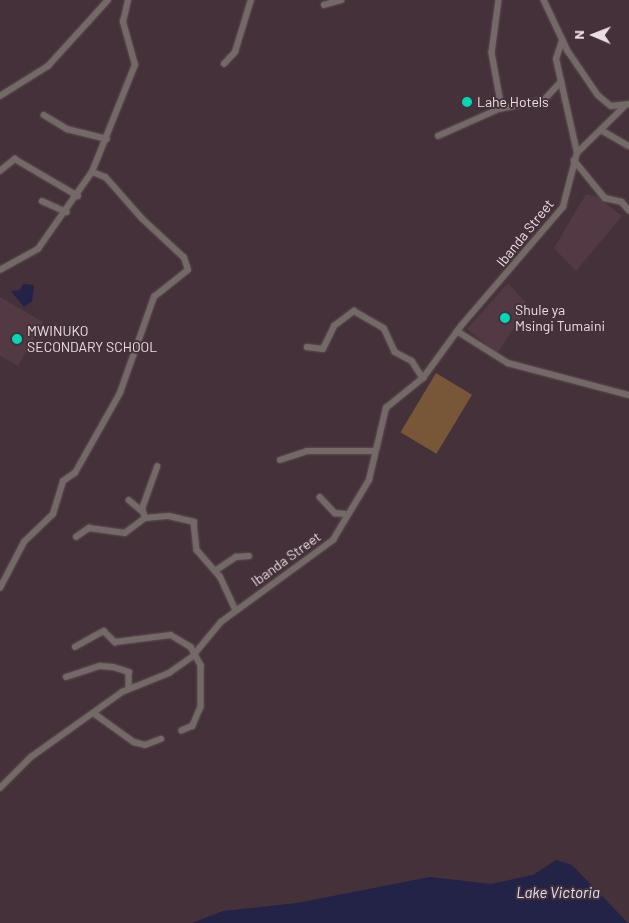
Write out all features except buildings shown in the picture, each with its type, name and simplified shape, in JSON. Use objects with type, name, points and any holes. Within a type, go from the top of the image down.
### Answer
[{"type":"street","points":[[0,96],[48,66],[108,0]]},
{"type":"street","points":[[0,270],[38,249],[67,212],[92,172],[135,66],[123,22],[128,0]]},
{"type":"street","points":[[224,64],[235,52],[251,0]]},
{"type":"street","points":[[324,5],[341,0]]},
{"type":"street","points":[[499,0],[492,53],[502,108]]},
{"type":"street","points":[[544,0],[562,40],[606,104],[627,105]]},
{"type":"street","points":[[562,40],[556,56],[577,153]]},
{"type":"street","points":[[438,136],[502,108],[544,100],[561,82]]},
{"type":"street","points":[[577,153],[627,105]]},
{"type":"street","points":[[44,115],[67,129],[107,139]]},
{"type":"street","points":[[601,130],[629,146]]},
{"type":"street","name":"Ibanda Street","points":[[0,788],[31,757],[129,689],[169,673],[196,652],[236,610],[331,542],[345,514],[369,480],[386,408],[424,378],[457,331],[560,213],[577,153]]},
{"type":"street","points":[[0,171],[15,159],[78,196]]},
{"type":"street","points":[[574,160],[604,198],[622,202],[629,210]]},
{"type":"street","points":[[0,588],[24,542],[53,514],[63,481],[75,472],[120,393],[154,297],[188,270],[184,258],[142,220],[106,178],[92,172]]},
{"type":"street","points":[[42,201],[67,212]]},
{"type":"street","points":[[307,347],[323,349],[334,326],[354,311],[384,328],[395,352],[412,361],[424,378]]},
{"type":"street","points":[[457,331],[508,363],[629,395]]},
{"type":"street","points":[[280,460],[306,451],[375,451]]},
{"type":"street","points":[[142,511],[157,468]]},
{"type":"street","points":[[320,497],[335,513],[345,514]]},
{"type":"street","points":[[129,500],[142,511],[145,518]]},
{"type":"street","points":[[76,537],[89,528],[125,533],[145,518],[169,516],[194,523],[192,537],[197,550],[218,569],[236,610]]},
{"type":"street","points":[[218,569],[236,557],[249,556]]},
{"type":"street","points":[[75,647],[104,632],[115,642],[171,635],[196,652],[203,678],[202,708],[193,726],[182,731]]},
{"type":"street","points":[[66,677],[100,666],[113,667],[129,672],[129,689]]},
{"type":"street","points":[[95,714],[134,742],[145,745],[161,739]]},
{"type":"shaded area","points":[[586,194],[598,197],[622,216],[576,271],[554,248]]},
{"type":"shaded area","points":[[508,283],[529,306],[497,353],[467,329]]},
{"type":"shaded area","name":"MWINUKO SECONDARY SCHOOL","points":[[0,297],[43,322],[18,366],[0,356]]},
{"type":"shaded area","points":[[436,373],[472,395],[436,454],[400,432]]},
{"type":"water","points":[[23,284],[34,285],[32,301],[24,307],[11,291],[20,290]]},
{"type":"water","name":"Lake Victoria","points":[[556,860],[572,865],[628,923],[192,923],[223,911],[297,903],[430,877],[491,884],[533,875]]},
{"type":"place","name":"Lahe Hotels","points":[[467,102]]},
{"type":"place","name":"Shule ya Msingi Tumaini","points":[[505,318]]},
{"type":"place","name":"MWINUKO SECONDARY SCHOOL","points":[[17,339]]}]
